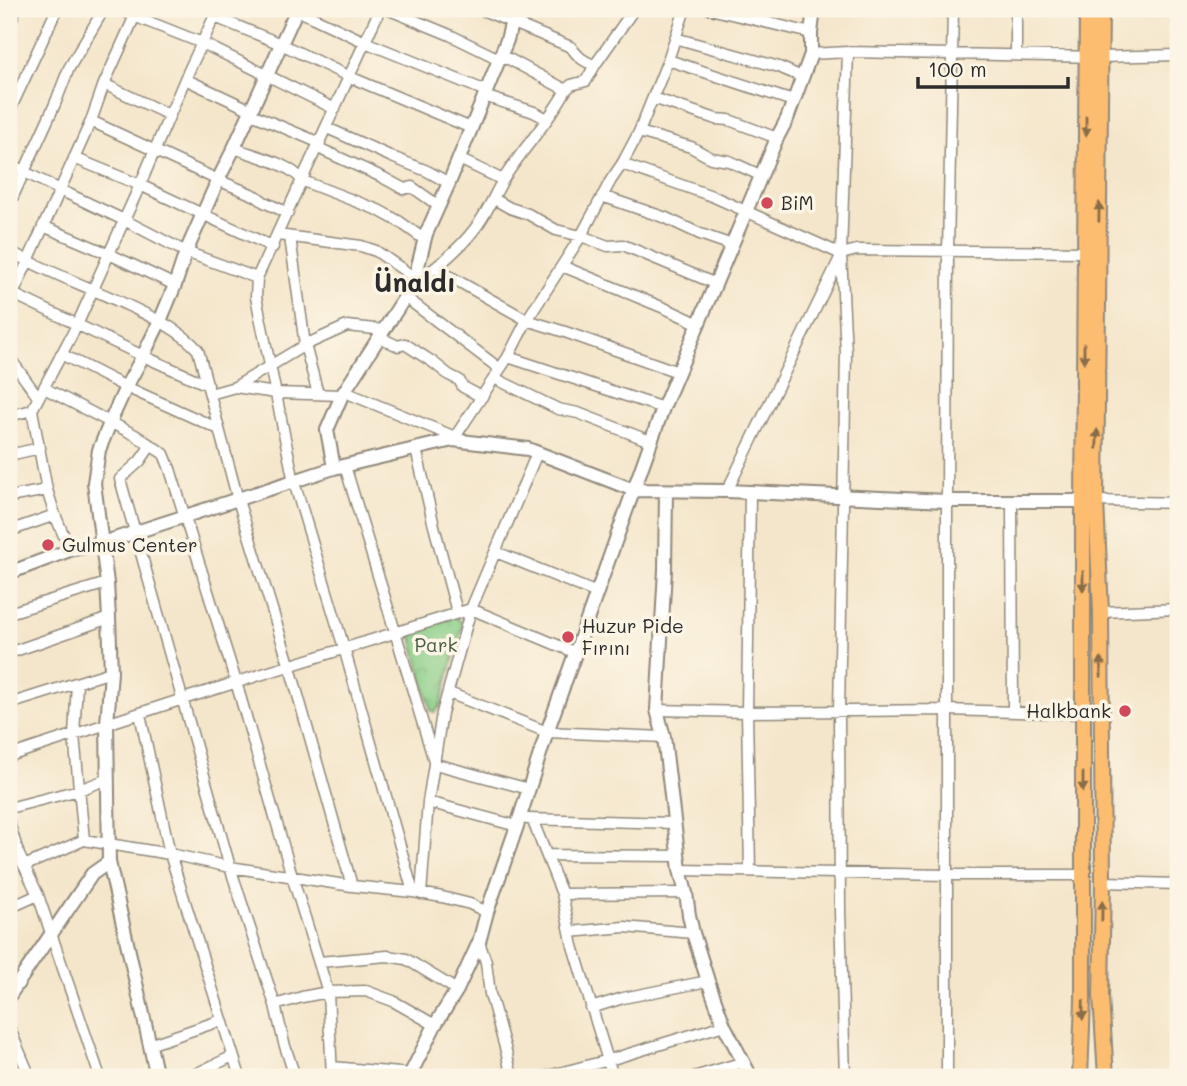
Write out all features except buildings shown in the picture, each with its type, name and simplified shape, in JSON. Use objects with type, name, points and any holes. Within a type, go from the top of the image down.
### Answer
[{"type":"main road","points":[[1080,1077],[1094,57],[1087,9]]},
{"type":"main road","points":[[1101,9],[1094,57],[1085,252],[1090,501],[1101,612],[1101,996],[1106,1077]]},
{"type":"street","points":[[9,24],[16,9]]},
{"type":"street","points":[[9,111],[57,9]]},
{"type":"street","points":[[9,205],[69,68],[103,9]]},
{"type":"street","points":[[120,9],[136,13],[202,43],[335,109]]},
{"type":"street","points":[[157,1077],[109,862],[107,724],[111,672],[107,583],[94,483],[99,450],[126,387],[160,321],[186,252],[297,9],[365,42],[547,119]]},
{"type":"street","points":[[380,9],[257,278],[256,297],[294,482],[417,893]]},
{"type":"street","points":[[387,9],[499,59],[509,59],[566,90]]},
{"type":"street","points":[[480,9],[571,47],[578,57],[595,65]]},
{"type":"street","points":[[435,764],[396,632],[327,430],[343,393],[415,278],[425,240],[507,40],[515,9]]},
{"type":"street","points":[[278,235],[361,246],[376,251],[415,278],[420,278],[435,268],[473,231],[503,180],[566,90],[571,85],[586,81],[634,9]]},
{"type":"street","points":[[9,573],[70,551],[340,467],[454,438],[508,357],[527,320],[581,236],[622,164],[653,98],[685,9]]},
{"type":"street","points":[[710,9],[811,33]]},
{"type":"street","points":[[9,357],[41,392],[135,435],[164,454],[236,682],[328,992],[332,1072],[410,1076],[435,1025],[457,990],[479,942],[487,912],[522,821],[547,732],[635,490],[650,441],[787,119],[811,54],[814,9]]},
{"type":"street","points":[[947,1077],[948,251],[953,9]]},
{"type":"street","points":[[1016,9],[1016,55]]},
{"type":"street","points":[[70,551],[47,490],[32,410],[77,325],[215,11],[350,77],[471,128]]},
{"type":"street","points":[[136,13],[104,83],[91,121],[10,296],[209,389],[235,387],[276,393],[343,393],[454,438],[528,449],[635,490],[727,491],[947,501],[1178,503]]},
{"type":"street","points":[[675,38],[779,67],[802,77]]},
{"type":"street","points":[[811,54],[848,52],[1094,57],[1178,55]]},
{"type":"street","points":[[845,1077],[839,711],[846,353],[841,254],[848,52]]},
{"type":"street","points":[[668,60],[793,101]]},
{"type":"street","points":[[185,79],[404,190],[412,187],[439,206]]},
{"type":"street","points":[[104,83],[169,115]]},
{"type":"street","points":[[653,98],[716,119],[729,120],[777,138]]},
{"type":"street","points":[[91,121],[288,213]]},
{"type":"street","points":[[327,128],[449,183]]},
{"type":"street","points":[[639,132],[691,148],[711,158],[729,161],[762,176]]},
{"type":"street","points":[[234,148],[266,158],[298,174],[303,181],[378,210],[425,240]]},
{"type":"street","points":[[74,158],[140,185],[273,247]]},
{"type":"street","points":[[459,159],[503,180]]},
{"type":"street","points":[[9,164],[186,252],[257,278]]},
{"type":"street","points":[[622,164],[712,196],[841,254],[857,250],[1085,252]]},
{"type":"street","points":[[602,196],[732,245]]},
{"type":"street","points":[[494,199],[556,230],[608,246],[623,245],[716,284]]},
{"type":"street","points":[[43,226],[175,285]]},
{"type":"street","points":[[290,237],[305,345],[318,394]]},
{"type":"street","points":[[9,251],[160,321],[186,337],[198,350],[238,500],[290,667],[352,886]]},
{"type":"street","points":[[727,491],[841,254]]},
{"type":"street","points":[[562,266],[699,324]]},
{"type":"street","points":[[435,268],[527,320],[678,372]]},
{"type":"street","points":[[405,297],[498,373],[558,409],[578,413],[650,441]]},
{"type":"street","points":[[235,387],[305,345],[347,326],[382,334],[398,346],[405,344],[459,380],[463,387],[482,397]]},
{"type":"street","points":[[61,354],[219,429]]},
{"type":"street","points":[[508,357],[663,408]]},
{"type":"street","points":[[9,377],[21,373]]},
{"type":"street","points":[[9,416],[32,410]]},
{"type":"street","points":[[151,445],[121,479],[230,867],[275,1005],[295,1077]]},
{"type":"street","points":[[9,455],[40,448]]},
{"type":"street","points":[[416,449],[433,526],[457,612]]},
{"type":"street","points":[[417,893],[438,734],[471,609],[537,453]]},
{"type":"street","points":[[9,497],[47,490]]},
{"type":"street","points":[[666,491],[666,570],[657,710],[664,737],[680,870],[693,933],[708,981],[724,1025],[751,1077]]},
{"type":"street","points":[[750,493],[747,712],[750,870]]},
{"type":"street","points":[[1012,502],[1013,711]]},
{"type":"street","points":[[9,531],[55,515]]},
{"type":"street","points":[[496,552],[597,593]]},
{"type":"street","points":[[9,613],[107,583]]},
{"type":"street","points":[[9,756],[471,609],[576,653]]},
{"type":"street","points":[[1101,612],[1178,609]]},
{"type":"street","points":[[9,653],[109,618]]},
{"type":"street","points":[[9,703],[111,672]]},
{"type":"street","points":[[77,683],[74,735],[84,840]]},
{"type":"street","points":[[449,693],[547,732],[664,737]]},
{"type":"street","points":[[657,710],[946,710],[1084,714]]},
{"type":"street","points":[[140,714],[170,853],[240,1077]]},
{"type":"street","points":[[422,720],[438,734]]},
{"type":"street","points":[[435,764],[529,789]]},
{"type":"street","points":[[9,808],[79,790],[108,779]]},
{"type":"street","points":[[428,802],[522,821],[674,823]]},
{"type":"street","points":[[522,821],[547,855],[562,894],[569,932],[613,1077]]},
{"type":"street","points":[[9,824],[19,855],[38,895],[100,1077]]},
{"type":"street","points":[[24,866],[84,840],[170,853],[230,867],[442,897],[470,904],[487,912]]},
{"type":"street","points":[[9,860],[19,855]]},
{"type":"street","points":[[547,855],[678,856]]},
{"type":"street","points":[[9,996],[92,874],[109,862]]},
{"type":"street","points":[[680,870],[1083,875]]},
{"type":"street","points":[[1103,882],[1178,884]]},
{"type":"street","points":[[562,894],[686,893]]},
{"type":"street","points":[[9,908],[38,895]]},
{"type":"street","points":[[569,932],[624,927],[693,933]]},
{"type":"street","points":[[479,942],[512,1077]]},
{"type":"street","points":[[319,962],[387,956],[406,959],[457,990]]},
{"type":"street","points":[[591,1007],[708,981]]},
{"type":"street","points":[[275,1005],[328,992],[366,991],[393,1001],[435,1025]]},
{"type":"street","points":[[149,1045],[222,1020]]},
{"type":"street","points":[[544,1077],[724,1025]]},
{"type":"street","points":[[9,1027],[30,1077]]},
{"type":"street","points":[[189,1077],[233,1056]]},
{"type":"street","points":[[694,1077],[744,1062]]},
{"type":"green space","name":"Park","points":[[456,616],[463,625],[440,707],[435,712],[431,711],[410,630]]},
{"type":"place","name":"BiM","points":[[767,203]]},
{"type":"place","name":"Gulmus Center","points":[[48,545]]},
{"type":"place","name":"Huzur Pide Fırını","points":[[568,637]]},
{"type":"place","name":"Halkbank","points":[[1125,711]]},
{"type":"district","name":"Ünaldı","points":[[415,283]]}]
